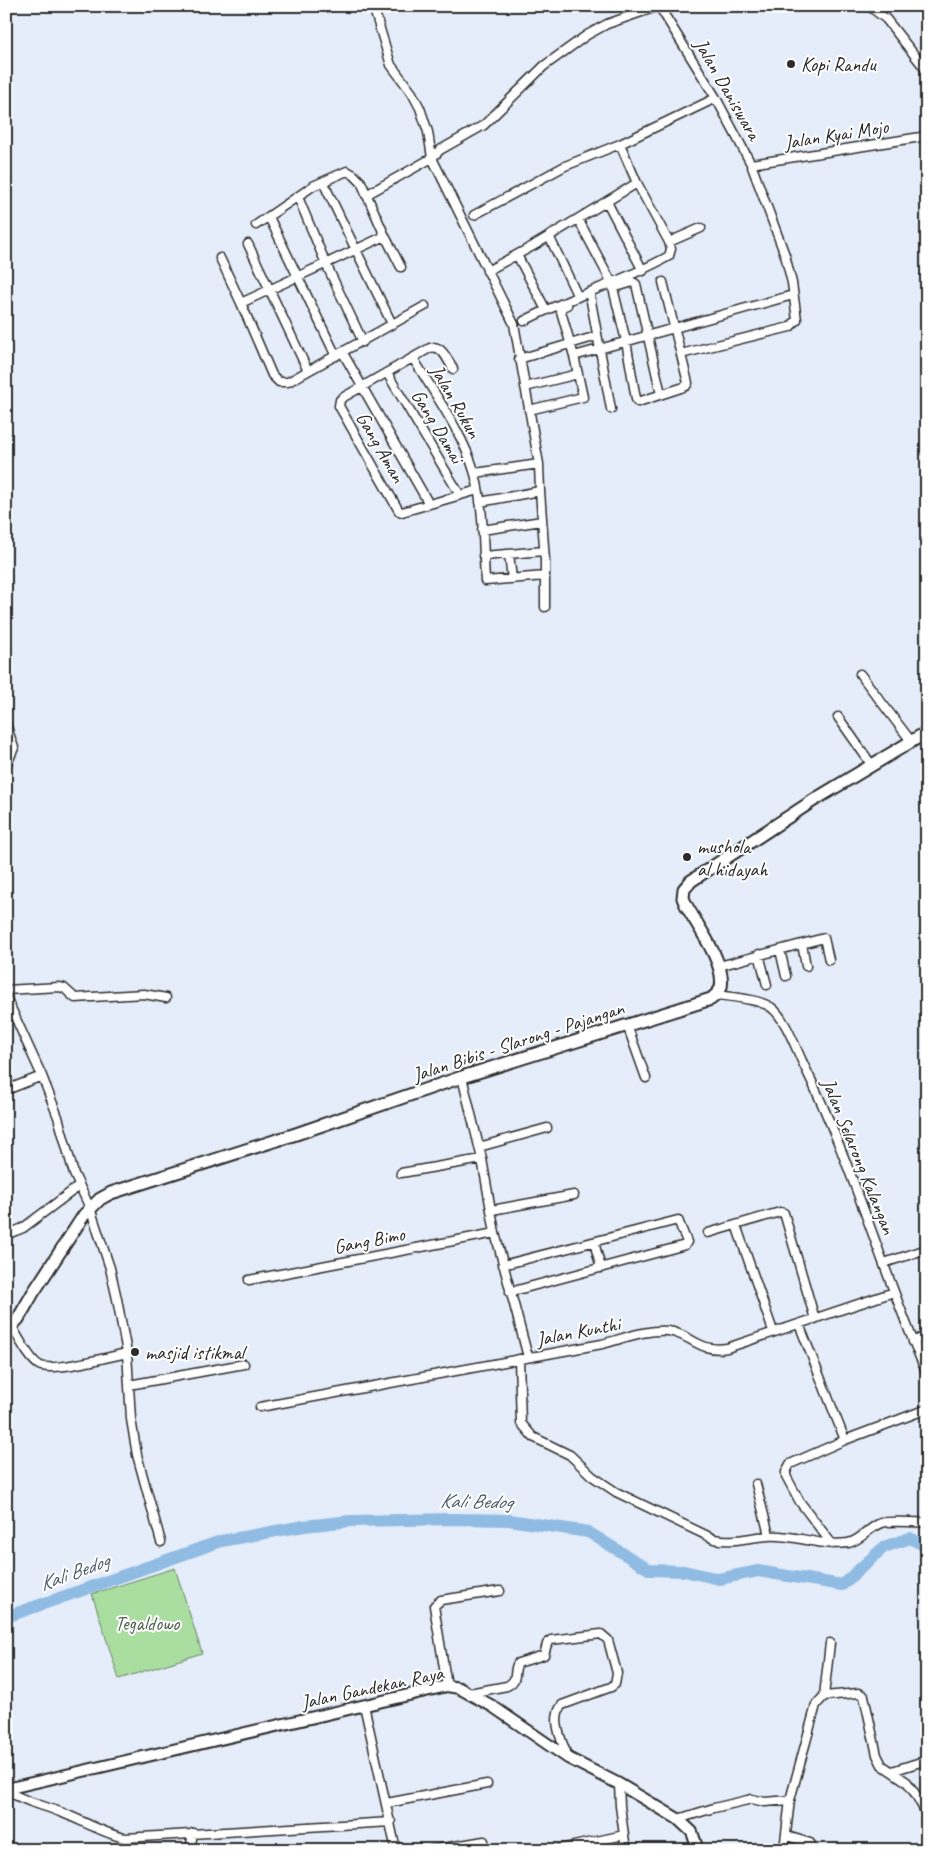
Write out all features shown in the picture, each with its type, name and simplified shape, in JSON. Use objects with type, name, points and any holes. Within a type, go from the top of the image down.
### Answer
[{"type":"main road","points":[[717,995],[721,988],[719,966],[686,905],[683,894],[686,885],[871,764],[927,732]]},
{"type":"main road","name":"Jalan Bibis - Slarong - Pajangan","points":[[9,1330],[72,1232],[90,1208],[100,1199],[120,1189],[296,1134],[462,1077],[706,1001],[717,995]]},
{"type":"street","points":[[373,6],[391,65],[412,93],[420,108],[428,132],[432,158],[514,324],[539,464],[545,607]]},
{"type":"street","points":[[366,196],[432,158],[440,150],[484,124],[544,66],[587,35],[607,24],[659,6]]},
{"type":"street","name":"Jalan Daniswara","points":[[659,6],[716,98],[751,164],[785,255],[792,283],[797,320],[790,327],[681,354]]},
{"type":"street","points":[[869,6],[886,19],[927,71]]},
{"type":"street","points":[[474,215],[565,166],[620,144],[716,98]]},
{"type":"street","name":"Jalan Kyai Mojo","points":[[751,164],[927,136]]},
{"type":"street","points":[[529,410],[581,398],[583,394],[560,308],[643,271],[669,256],[672,249],[637,183],[620,144]]},
{"type":"street","points":[[256,225],[323,182],[347,171],[360,182],[401,267]]},
{"type":"street","points":[[323,182],[392,324]]},
{"type":"street","points":[[487,272],[637,183]]},
{"type":"street","points":[[298,197],[326,264],[363,342]]},
{"type":"street","points":[[607,202],[643,271]]},
{"type":"street","points":[[269,217],[339,354],[362,387],[429,504],[478,490]]},
{"type":"street","points":[[578,218],[613,285],[626,340],[636,401],[638,402],[686,386],[688,383],[663,282]]},
{"type":"street","points":[[669,242],[701,228]]},
{"type":"street","points":[[241,303],[385,236]]},
{"type":"street","points":[[549,236],[578,297]]},
{"type":"street","points":[[248,244],[271,289],[308,371]]},
{"type":"street","points":[[516,255],[546,310]]},
{"type":"street","points":[[220,258],[275,379],[283,382],[288,382],[363,342],[425,306]]},
{"type":"street","points":[[524,321],[578,297],[613,285],[633,282],[636,284],[661,394]]},
{"type":"street","points":[[574,356],[793,295]]},
{"type":"street","points":[[590,296],[611,409]]},
{"type":"street","points":[[519,358],[597,336]]},
{"type":"street","points":[[362,387],[435,346],[440,348],[453,369]]},
{"type":"street","name":"Jalan Rukun","points":[[413,358],[462,442],[475,473],[480,502],[485,581],[512,579]]},
{"type":"street","name":"Gang Damai","points":[[387,372],[460,495]]},
{"type":"street","points":[[525,387],[578,374]]},
{"type":"street","name":"Gang Aman","points":[[362,387],[342,398],[339,406],[399,511],[402,512],[429,504]]},
{"type":"street","points":[[475,473],[539,464]]},
{"type":"street","points":[[480,502],[540,491]]},
{"type":"street","points":[[482,530],[542,521]]},
{"type":"street","points":[[484,556],[544,551]]},
{"type":"street","points":[[509,554],[512,579],[545,576]]},
{"type":"street","points":[[860,674],[911,741]]},
{"type":"street","points":[[838,717],[871,764]]},
{"type":"street","points":[[6,724],[14,748],[6,766]]},
{"type":"street","points":[[719,966],[824,938],[829,960]]},
{"type":"street","points":[[802,944],[806,966]]},
{"type":"street","points":[[780,950],[786,976]]},
{"type":"street","points":[[759,954],[767,985]]},
{"type":"street","points":[[6,990],[60,987],[64,988],[75,998],[144,994],[166,998]]},
{"type":"street","name":"Jalan Selarong Kalangan","points":[[717,995],[762,1004],[772,1008],[780,1018],[808,1074],[850,1170],[894,1292],[927,1374]]},
{"type":"street","points":[[6,997],[42,1076],[58,1117],[79,1186],[90,1208],[117,1299],[127,1353],[130,1419],[138,1463],[162,1542]]},
{"type":"street","points":[[627,1025],[646,1078]]},
{"type":"street","points":[[6,1090],[42,1076]]},
{"type":"street","points":[[462,1077],[482,1158],[495,1232],[528,1357]]},
{"type":"street","points":[[479,1147],[548,1128]]},
{"type":"street","points":[[401,1173],[482,1158]]},
{"type":"street","points":[[6,1234],[22,1228],[79,1186]]},
{"type":"street","points":[[492,1210],[574,1195]]},
{"type":"street","points":[[708,1233],[780,1212],[784,1213],[815,1319]]},
{"type":"street","points":[[504,1265],[678,1220],[686,1242],[683,1245],[510,1292]]},
{"type":"street","points":[[736,1225],[773,1331]]},
{"type":"street","name":"Gang Bimo","points":[[249,1280],[495,1232]]},
{"type":"street","points":[[594,1242],[601,1268]]},
{"type":"street","points":[[884,1263],[927,1249]]},
{"type":"street","name":"Jalan Kunthi","points":[[260,1407],[666,1331],[674,1332],[702,1347],[719,1349],[894,1292]]},
{"type":"street","points":[[799,1324],[844,1440]]},
{"type":"street","points":[[9,1330],[34,1360],[40,1366],[46,1368],[82,1363],[127,1353]]},
{"type":"street","points":[[913,1342],[927,1335]]},
{"type":"street","points":[[519,1359],[521,1423],[533,1437],[570,1455],[592,1476],[616,1492],[714,1540],[730,1541],[769,1536],[803,1538],[832,1544],[858,1540],[882,1523],[927,1522]]},
{"type":"street","points":[[129,1385],[244,1364]]},
{"type":"street","points":[[832,1544],[800,1502],[786,1476],[790,1464],[844,1440],[927,1410]]},
{"type":"street","points":[[756,1484],[769,1536]]},
{"type":"street","points":[[447,1686],[434,1606],[441,1600],[500,1591]]},
{"type":"street","points":[[469,1693],[506,1686],[512,1683],[516,1675],[516,1665],[518,1662],[544,1655],[551,1640],[601,1634],[605,1636],[608,1640],[616,1680],[611,1687],[562,1706],[558,1710],[556,1719],[568,1758]]},
{"type":"street","points":[[784,1850],[790,1800],[816,1705],[824,1696],[830,1643]]},
{"type":"street","name":"Jalan Gandekan Raya","points":[[6,1789],[447,1686],[459,1688],[492,1706],[568,1758],[619,1784],[678,1819],[692,1832],[698,1850]]},
{"type":"street","points":[[824,1696],[859,1693],[864,1696],[877,1755],[882,1765],[907,1782],[927,1815]]},
{"type":"street","points":[[364,1705],[396,1850]]},
{"type":"street","points":[[892,1771],[927,1760]]},
{"type":"street","points":[[387,1803],[487,1784]]},
{"type":"street","points":[[619,1784],[626,1850]]},
{"type":"street","points":[[6,1789],[19,1798],[59,1811],[116,1836],[126,1838],[391,1822]]},
{"type":"street","points":[[678,1819],[752,1799],[765,1802],[790,1800]]},
{"type":"street","points":[[190,1850],[193,1834]]},
{"type":"street","points":[[554,1850],[624,1834]]},
{"type":"street","points":[[787,1836],[810,1843],[815,1850]]},
{"type":"street","points":[[431,1850],[484,1841]]},
{"type":"green space","name":"Tegaldowo","points":[[175,1568],[202,1653],[119,1679],[92,1594]]},
{"type":"waterway","name":"Kali Bedog","points":[[6,1617],[221,1541],[304,1526],[351,1521],[509,1520],[588,1532],[650,1570],[684,1571],[719,1579],[758,1571],[842,1585],[884,1547],[910,1538],[927,1547]]},
{"type":"place","name":"Kopi Randu","points":[[791,64]]},
{"type":"place","name":"mushola al hidayah","points":[[687,857]]},
{"type":"place","name":"masjid istikmal","points":[[135,1352]]}]
